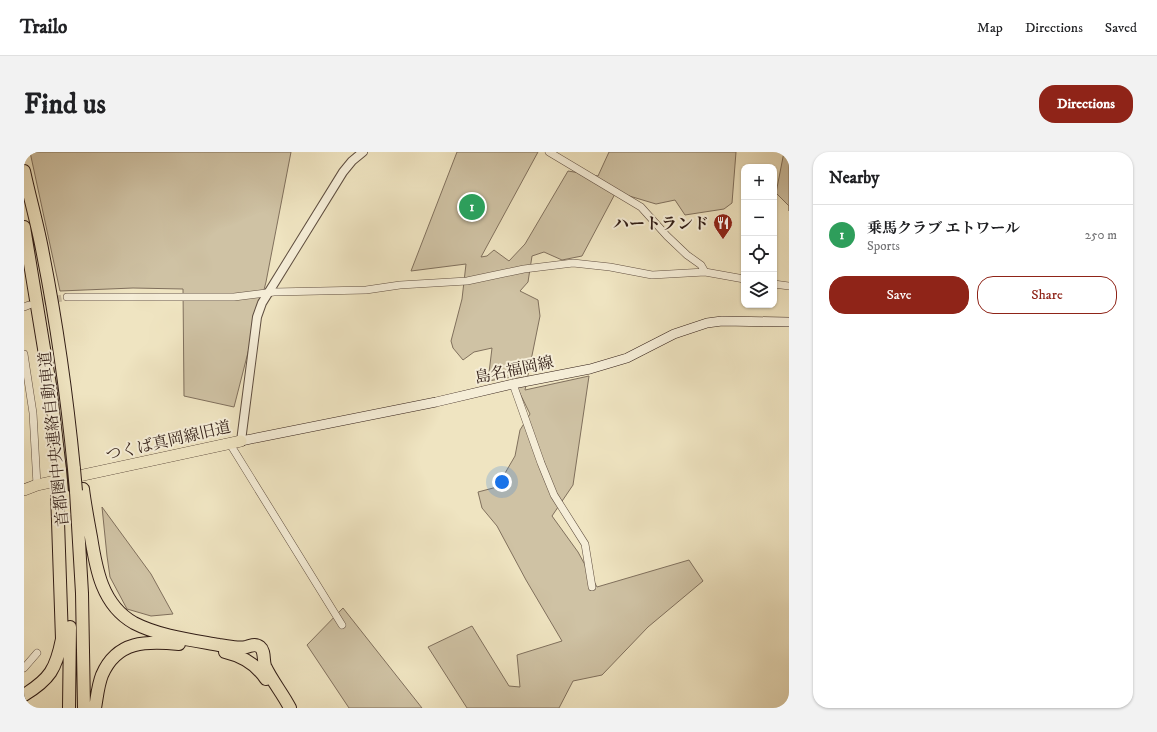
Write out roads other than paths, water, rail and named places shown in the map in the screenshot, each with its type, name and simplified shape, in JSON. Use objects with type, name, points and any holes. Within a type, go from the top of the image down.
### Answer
[{"type":"highway","name":"首都圏中央連絡自動車道","points":[[24,171],[43,253],[77,469],[79,490],[84,708]]},
{"type":"highway","name":"首都圏中央連絡自動車道","points":[[24,227],[50,385],[68,569],[70,708]]},
{"type":"highway","points":[[79,490],[95,566],[105,592],[116,608],[134,622],[168,635],[234,647],[247,647],[253,644],[260,646],[263,652],[266,669],[290,708]]},
{"type":"highway","points":[[24,695],[40,685],[52,672],[62,639],[60,492]]},
{"type":"highway","points":[[95,708],[102,675],[108,664],[116,655],[126,648],[147,642],[186,644],[218,650],[239,656],[258,669],[286,708]]},
{"type":"main road","name":"島名福岡線","points":[[241,441],[590,369],[627,358],[674,334],[707,323],[722,321],[789,322]]},
{"type":"main road","name":"つくば真岡線旧道","points":[[24,490],[37,485],[241,441]]},
{"type":"street","name":"つくば真岡線旧道","points":[[241,441],[257,317],[262,303],[343,172],[352,161],[363,152]]},
{"type":"street","points":[[549,152],[642,207],[667,236],[706,272]]},
{"type":"street","points":[[67,297],[234,297],[274,292],[309,290],[366,290],[400,285],[467,282],[524,269],[573,263],[610,267],[652,275],[706,272],[741,278]]},
{"type":"street","points":[[777,284],[789,286]]},
{"type":"street","points":[[24,354],[33,412],[37,485]]},
{"type":"street","points":[[513,384],[554,495],[584,544],[592,587]]},
{"type":"street","points":[[230,444],[342,625]]},
{"type":"street","points":[[24,668],[37,653]]},
{"type":"tunnel","points":[[34,304],[67,297]]},
{"type":"place","name":"乗馬クラブ エトワール","points":[[472,207]]},
{"type":"place","name":"ハートランド","points":[[723,240]]}]
